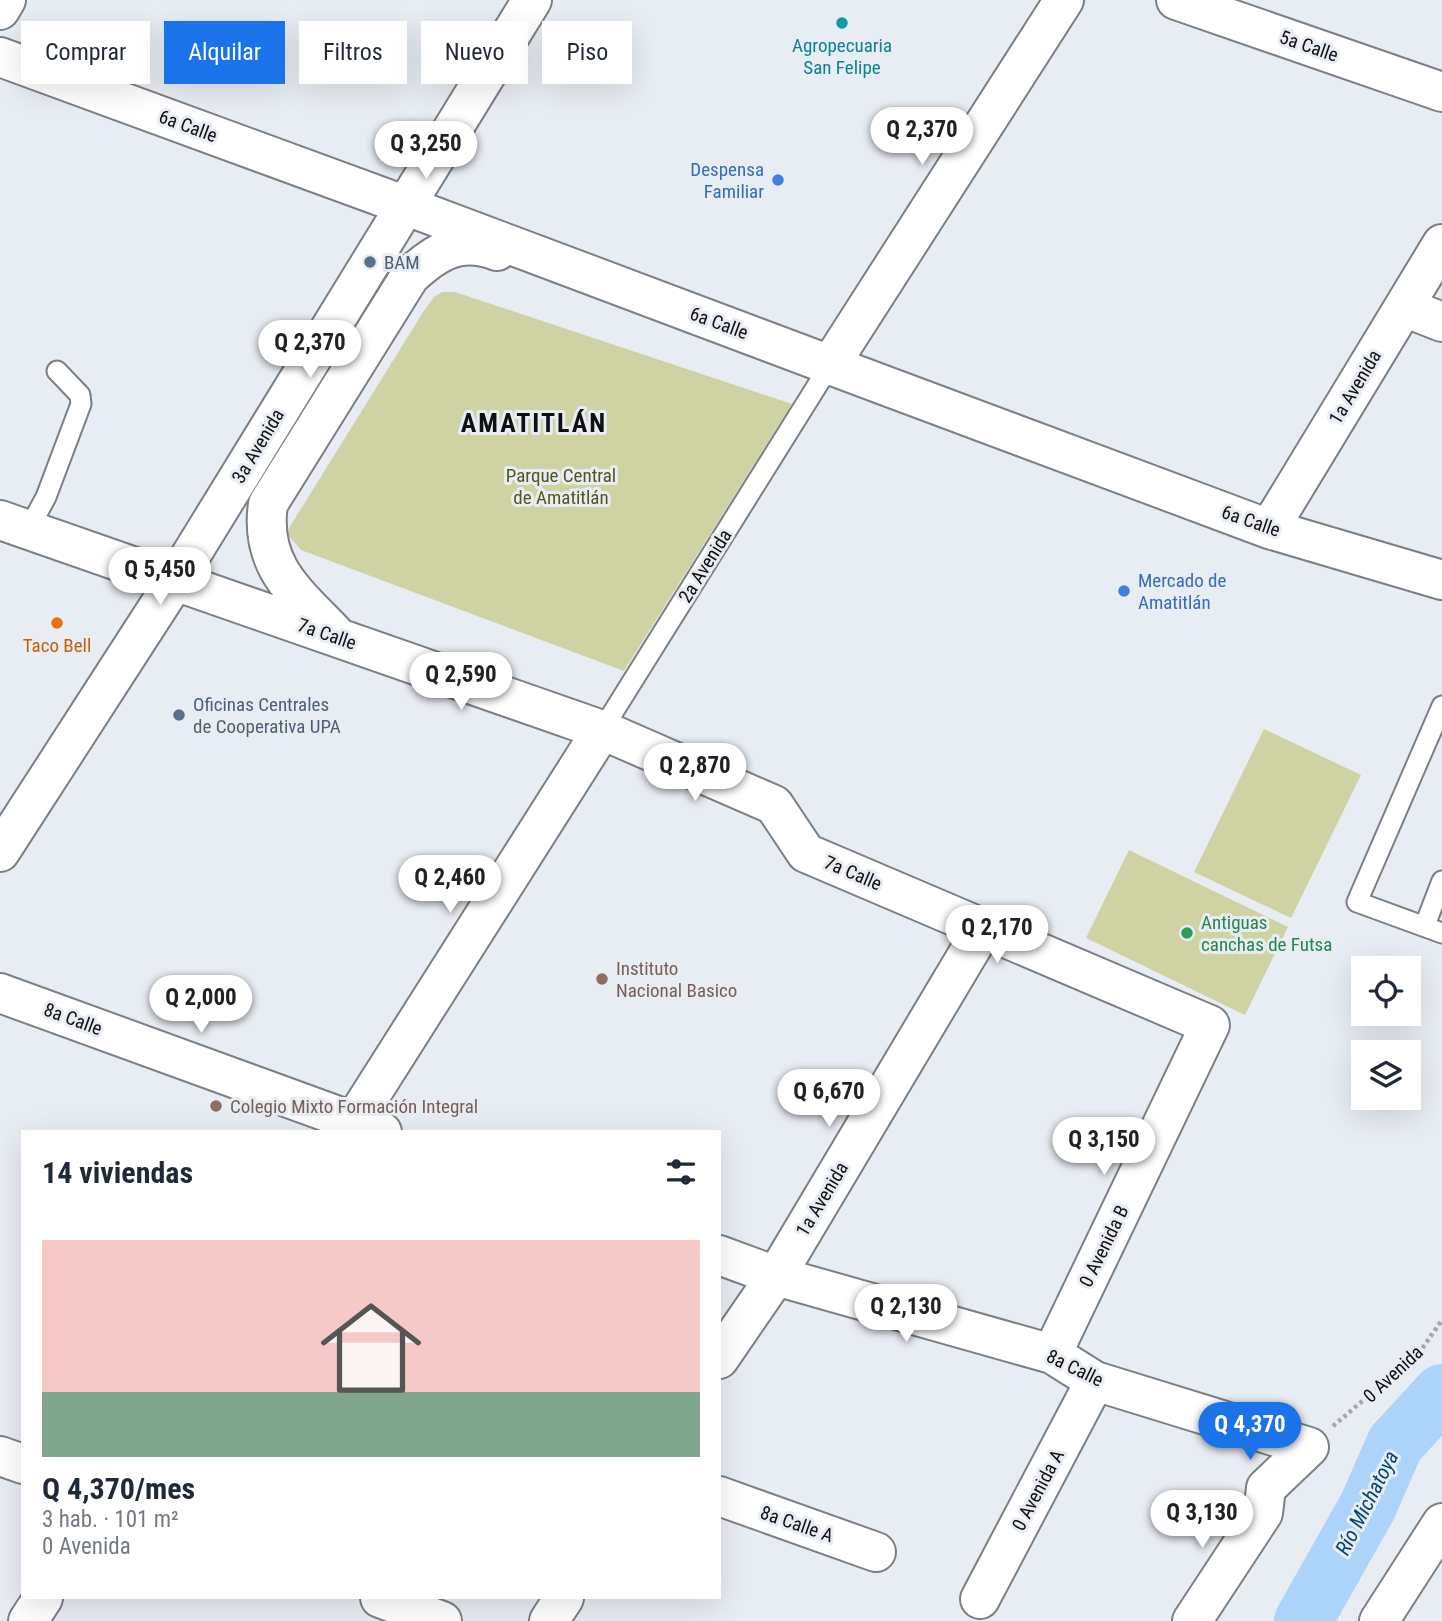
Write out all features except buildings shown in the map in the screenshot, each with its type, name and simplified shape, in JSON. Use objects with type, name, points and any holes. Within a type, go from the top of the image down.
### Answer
[{"type":"street","points":[[0,10],[6,0]]},
{"type":"street","name":"3a Avenida","points":[[0,852],[175,581],[532,0]]},
{"type":"street","name":"2a Avenida","points":[[830,365],[1063,0]]},
{"type":"street","name":"5a Calle","points":[[1176,0],[1442,92]]},
{"type":"street","name":"6a Calle","points":[[0,57],[404,205],[1269,529],[1442,580]]},
{"type":"street","name":"1a Avenida","points":[[1269,529],[1442,244]]},
{"type":"street","points":[[339,638],[286,583],[275,565],[265,524],[268,504],[410,276],[425,262],[452,248],[481,245],[529,262],[552,262]]},
{"type":"street","points":[[1404,307],[1442,322]]},
{"type":"street","name":"7a Calle","points":[[14,525],[602,730],[774,805],[806,853],[1210,1025]]},
{"type":"street","name":"2a Avenida","points":[[361,1129],[602,730]]},
{"type":"street","name":"1a Avenida","points":[[721,1356],[776,1276],[984,927]]},
{"type":"street","name":"8a Calle","points":[[0,993],[361,1129]]},
{"type":"street","name":"0 Avenida B","points":[[1052,1354],[1210,1025]]},
{"type":"street","name":"8a Calle","points":[[721,1256],[776,1276],[1052,1354],[1095,1381],[1309,1447]]},
{"type":"street","name":"0 Avenida A","points":[[981,1598],[1095,1381]]},
{"type":"street","points":[[1192,1621],[1263,1513],[1266,1488],[1309,1447]]},
{"type":"street","points":[[0,1456],[21,1463]]},
{"type":"street","name":"8a Calle A","points":[[721,1497],[876,1552]]},
{"type":"street","points":[[1379,1621],[1442,1523]]},
{"type":"street","points":[[28,1621],[42,1599]]},
{"type":"street","points":[[383,1599],[442,1621]]},
{"type":"street","points":[[549,1621],[563,1599]]},
{"type":"lane","name":"2a Avenida","points":[[602,730],[830,365]]},
{"type":"lane","points":[[14,525],[46,497],[81,404],[80,395],[57,371]]},
{"type":"lane","points":[[1442,706],[1356,902],[1433,929],[1442,881]]},
{"type":"path","name":"0 Avenida","points":[[1309,1447],[1419,1353],[1442,1320]]},
{"type":"green space","name":"Parque Central de Amatitlán","points":[[442,292],[455,292],[792,404],[624,671],[301,550],[288,535],[289,528],[425,309],[434,297]]},
{"type":"green space","name":"Antiguas canchas de Futsa","points":[[1264,729],[1361,775],[1291,918],[1194,872]]},
{"type":"green space","name":"Antiguas canchas de Futsa","points":[[1129,850],[1288,927],[1245,1015],[1086,938]]},
{"type":"waterway","name":"Río Michatoya","points":[[1303,1621],[1368,1506],[1395,1444],[1442,1393]]},
{"type":"place","name":"Agropecuaria San Felipe","points":[[842,23]]},
{"type":"place","name":"Despensa Familiar","points":[[778,180]]},
{"type":"place","name":"BAM","points":[[370,262]]},
{"type":"place","name":"Mercado de Amatitlán","points":[[1124,591]]},
{"type":"place","name":"Taco Bell","points":[[57,623]]},
{"type":"place","name":"Oficinas Centrales de Cooperativa UPA","points":[[179,715]]},
{"type":"place","name":"Antiguas canchas de Futsa","points":[[1187,933]]},
{"type":"place","name":"Instituto Nacional Basico","points":[[602,979]]},
{"type":"place","name":"Colegio Mixto Formación Integral","points":[[216,1106]]},
{"type":"district","name":"AMATITLÁN","points":[[534,423]]}]
